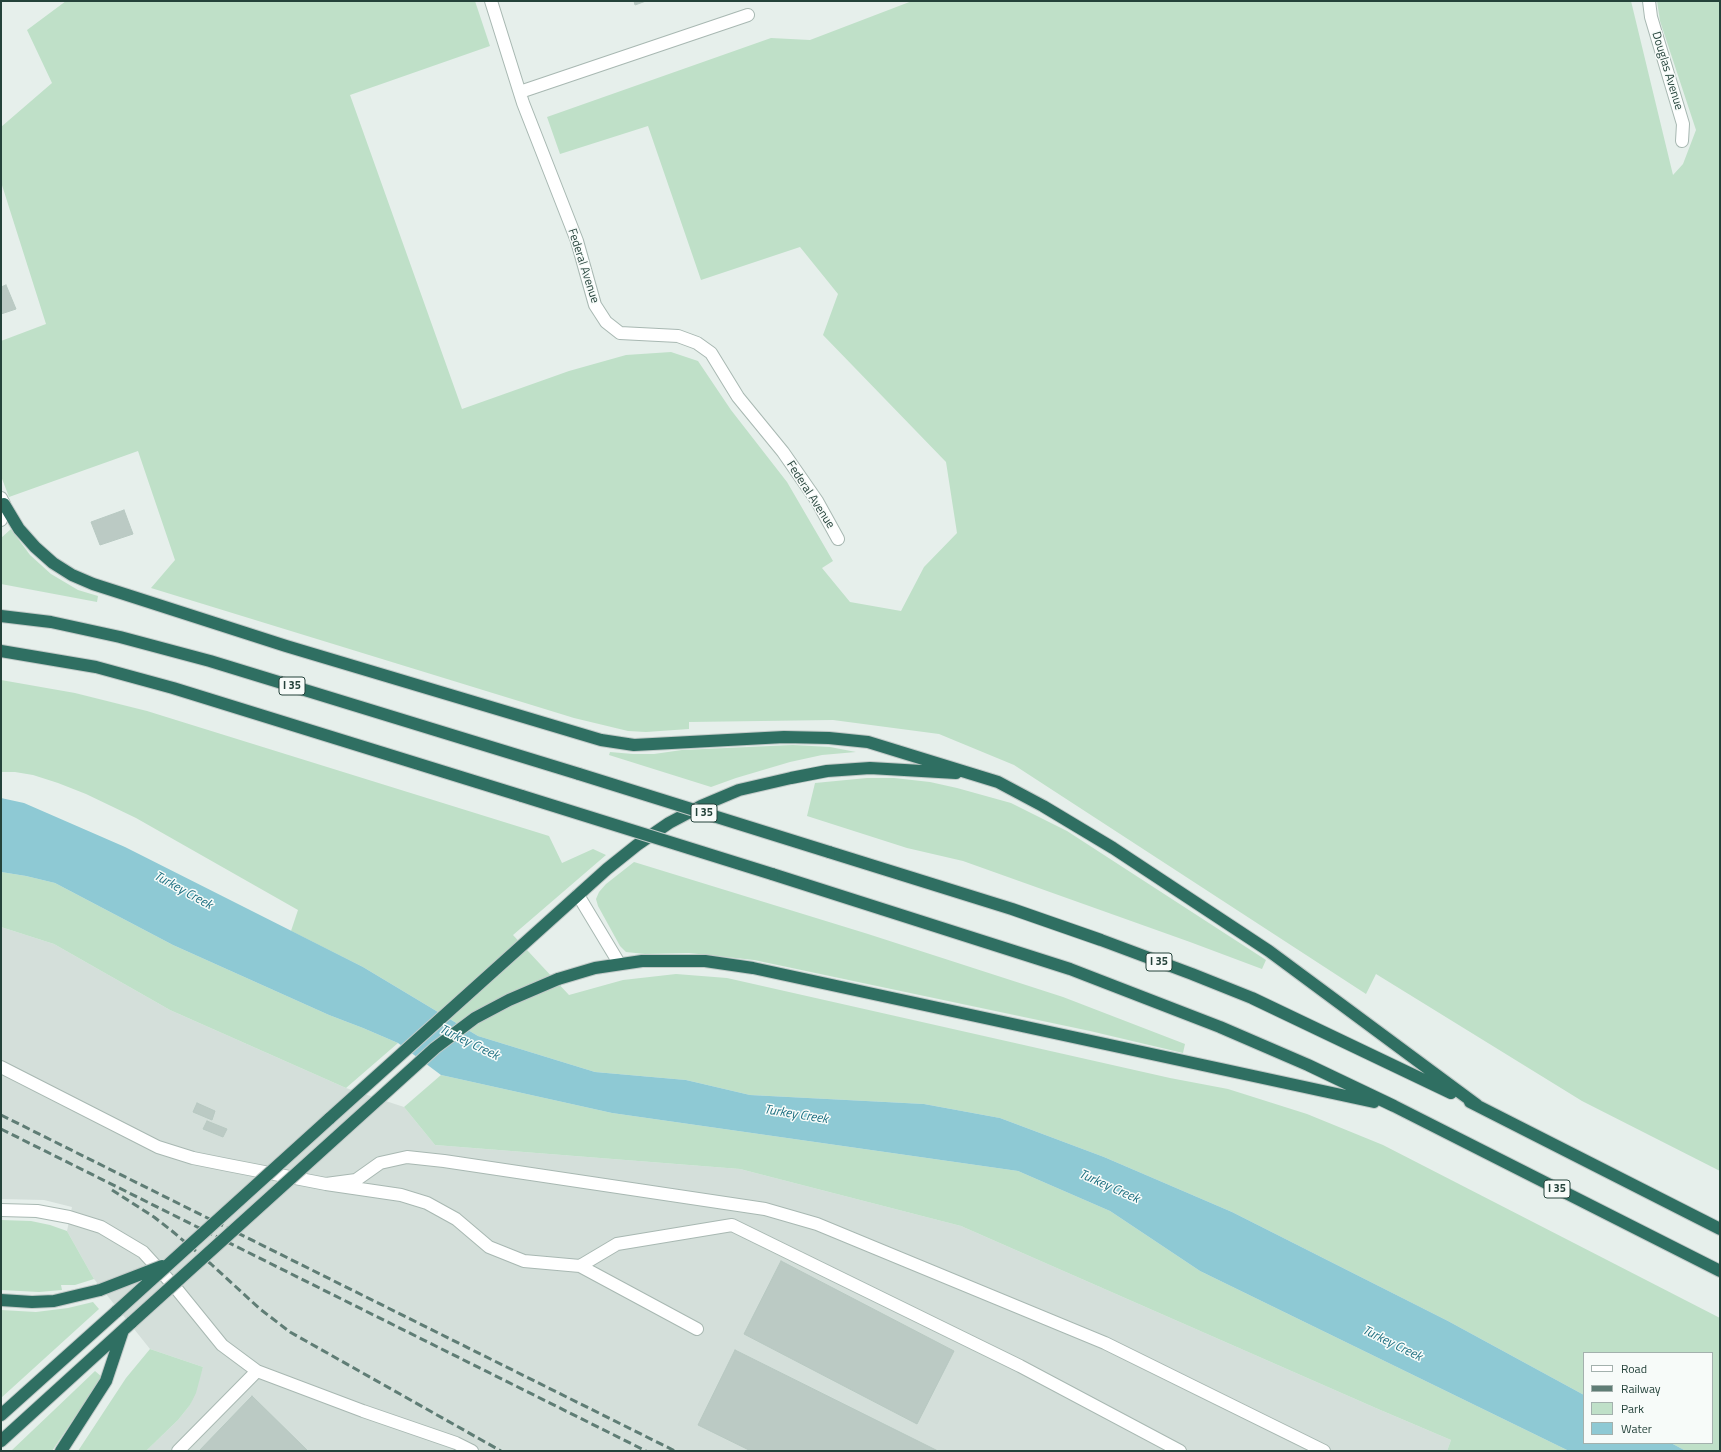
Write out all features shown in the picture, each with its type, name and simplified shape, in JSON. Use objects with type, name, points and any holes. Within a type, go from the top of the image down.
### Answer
[{"type":"highway","points":[[2,501],[19,529],[35,547],[53,563],[72,575],[92,584],[279,644],[601,740],[634,746],[784,737],[829,738],[868,742],[998,782],[1043,806],[1113,848],[1269,952],[1477,1105]]},
{"type":"highway","name":"I 35","points":[[1,616],[51,622],[105,633],[202,659],[579,774],[1012,909],[1101,940],[1252,998],[1477,1105],[1720,1229]]},
{"type":"highway","name":"I 35","points":[[1,651],[96,667],[173,688],[772,874],[1070,969],[1227,1030],[1308,1065],[1394,1106],[1720,1271]]},
{"type":"highway","points":[[1,1415],[578,895],[637,845],[669,823],[701,806],[739,790],[820,773],[870,768],[977,775]]},
{"type":"highway","points":[[1,1441],[435,1048],[475,1018],[509,1000],[558,979],[595,968],[619,964],[674,960],[705,961],[753,968],[1394,1106]]},
{"type":"highway","points":[[1,1300],[32,1302],[54,1301],[100,1290],[169,1264]]},
{"type":"highway","points":[[60,1451],[106,1381],[127,1326]]},
{"type":"street","name":"Federal Avenue","points":[[492,1],[520,92],[577,241],[595,305],[606,322],[620,333],[678,336],[697,343],[710,353],[738,398],[783,452],[817,501],[838,539]]},
{"type":"street","name":"Douglas Avenue","points":[[1649,1],[1651,17],[1683,124],[1682,140]]},
{"type":"street","points":[[520,92],[748,15]]},
{"type":"street","points":[[1,520],[2,501]]},
{"type":"street","points":[[578,895],[619,964]]},
{"type":"street","points":[[1,1067],[158,1147],[193,1158],[221,1164],[326,1184],[401,1195],[427,1203],[456,1219],[489,1247],[524,1261],[580,1266],[697,1329]]},
{"type":"street","points":[[326,1184],[356,1180],[380,1163],[408,1157],[444,1160],[765,1209],[817,1224],[1105,1343],[1324,1451]]},
{"type":"street","points":[[1,1210],[37,1211],[69,1217],[101,1227],[143,1252],[175,1287],[222,1345],[257,1371],[363,1411],[456,1443],[472,1451]]},
{"type":"street","points":[[580,1266],[617,1244],[732,1225],[1020,1366],[1180,1451]]},
{"type":"street","points":[[178,1451],[257,1371]]},
{"type":"shaded area","points":[[1,927],[54,944],[170,1010],[346,1088],[404,1107],[435,1145],[740,1169],[961,1226],[1451,1440],[1447,1451],[146,1451],[178,1420],[190,1405],[203,1367],[150,1349],[94,1279],[67,1231],[72,1207],[44,1200],[1,1199]]},
{"type":"green space","points":[[66,1],[475,1],[490,46],[350,95],[462,409],[569,371],[626,355],[671,352],[698,361],[731,410],[787,482],[833,561],[822,568],[850,602],[901,611],[924,567],[957,533],[946,462],[823,335],[838,294],[800,247],[701,280],[648,126],[560,154],[547,117],[771,38],[810,40],[912,1],[1631,1],[1673,175],[1683,164],[1696,130],[1660,21],[1657,1],[1720,1],[1720,1171],[1582,1101],[1376,974],[1366,994],[1014,765],[939,734],[833,720],[689,722],[689,729],[646,732],[628,731],[574,718],[151,588],[175,560],[138,451],[9,497],[1,476],[1,341],[46,324],[1,182],[1,127],[52,83],[27,30]]},
{"type":"green space","points":[[11,529],[30,555],[51,574],[78,590],[98,596],[97,602],[1,584],[1,538]]},
{"type":"green space","points":[[1,680],[75,693],[147,711],[549,836],[562,863],[593,849],[606,855],[513,935],[569,995],[623,980],[676,974],[727,978],[1170,1078],[1228,1089],[1307,1114],[1383,1145],[1720,1318],[1720,1451],[1686,1451],[1673,1444],[1713,1444],[1713,1352],[1583,1352],[1583,1394],[1448,1321],[1232,1212],[1104,1157],[1000,1118],[924,1104],[750,1095],[686,1080],[595,1072],[478,1036],[363,967],[291,931],[298,910],[136,818],[86,794],[58,783],[33,775],[15,772],[1,772]]},
{"type":"green space","points":[[793,745],[830,747],[856,752],[822,755],[790,762],[711,787],[609,755],[610,752],[654,754],[682,750]]},
{"type":"green space","points":[[867,778],[894,778],[930,782],[1011,803],[1067,831],[1266,960],[1262,969],[963,861],[907,848],[807,816],[815,783]]},
{"type":"green space","points":[[634,862],[868,934],[1063,997],[1185,1044],[1183,1053],[1090,1031],[754,960],[689,953],[645,954],[626,952],[620,946],[598,906],[596,899],[599,892],[606,884]]},
{"type":"green space","points":[[1,872],[55,883],[173,945],[329,1015],[398,1043],[346,1088],[170,1010],[54,944],[1,927]]},
{"type":"green space","points":[[441,1075],[612,1113],[1018,1171],[1110,1211],[1200,1271],[1569,1451],[1447,1451],[1451,1440],[961,1226],[740,1169],[435,1145],[404,1107]]},
{"type":"green space","points":[[1,1220],[31,1221],[50,1225],[67,1231],[94,1279],[75,1285],[61,1285],[62,1290],[39,1292],[1,1290]]},
{"type":"green space","points":[[93,1302],[99,1309],[1,1398],[1,1310],[36,1312],[68,1308]]},
{"type":"green space","points":[[150,1349],[203,1367],[196,1393],[190,1405],[178,1420],[146,1451],[78,1451],[126,1378]]},
{"type":"green space","points":[[95,1371],[102,1377],[52,1451],[11,1451]]},
{"type":"water","name":"Turkey Creek","points":[[1,798],[24,803],[125,847],[363,967],[478,1036],[595,1072],[686,1080],[750,1095],[924,1104],[1000,1118],[1104,1157],[1232,1212],[1448,1321],[1583,1394],[1583,1444],[1673,1444],[1686,1451],[1569,1451],[1200,1271],[1110,1211],[1018,1171],[612,1113],[441,1075],[398,1043],[329,1015],[173,945],[55,883],[1,872]]},
{"type":"building","points":[[634,1],[646,1],[635,5]]},
{"type":"building","points":[[6,285],[16,309],[1,314],[1,287]]},
{"type":"building","points":[[124,510],[133,534],[100,545],[91,522]]},
{"type":"building","points":[[197,1103],[215,1111],[212,1120],[193,1112]]},
{"type":"building","points":[[207,1121],[227,1129],[223,1137],[203,1129]]},
{"type":"building","points":[[781,1261],[954,1351],[917,1424],[744,1334]]},
{"type":"building","points":[[735,1350],[938,1451],[751,1451],[698,1425]]},
{"type":"building","points":[[252,1396],[308,1451],[199,1451]]},
{"type":"railway","points":[[1,1115],[675,1451]]},
{"type":"railway","points":[[1,1129],[646,1451]]},
{"type":"railway","points":[[112,1190],[154,1217],[172,1231],[260,1309],[290,1332],[501,1451]]}]
